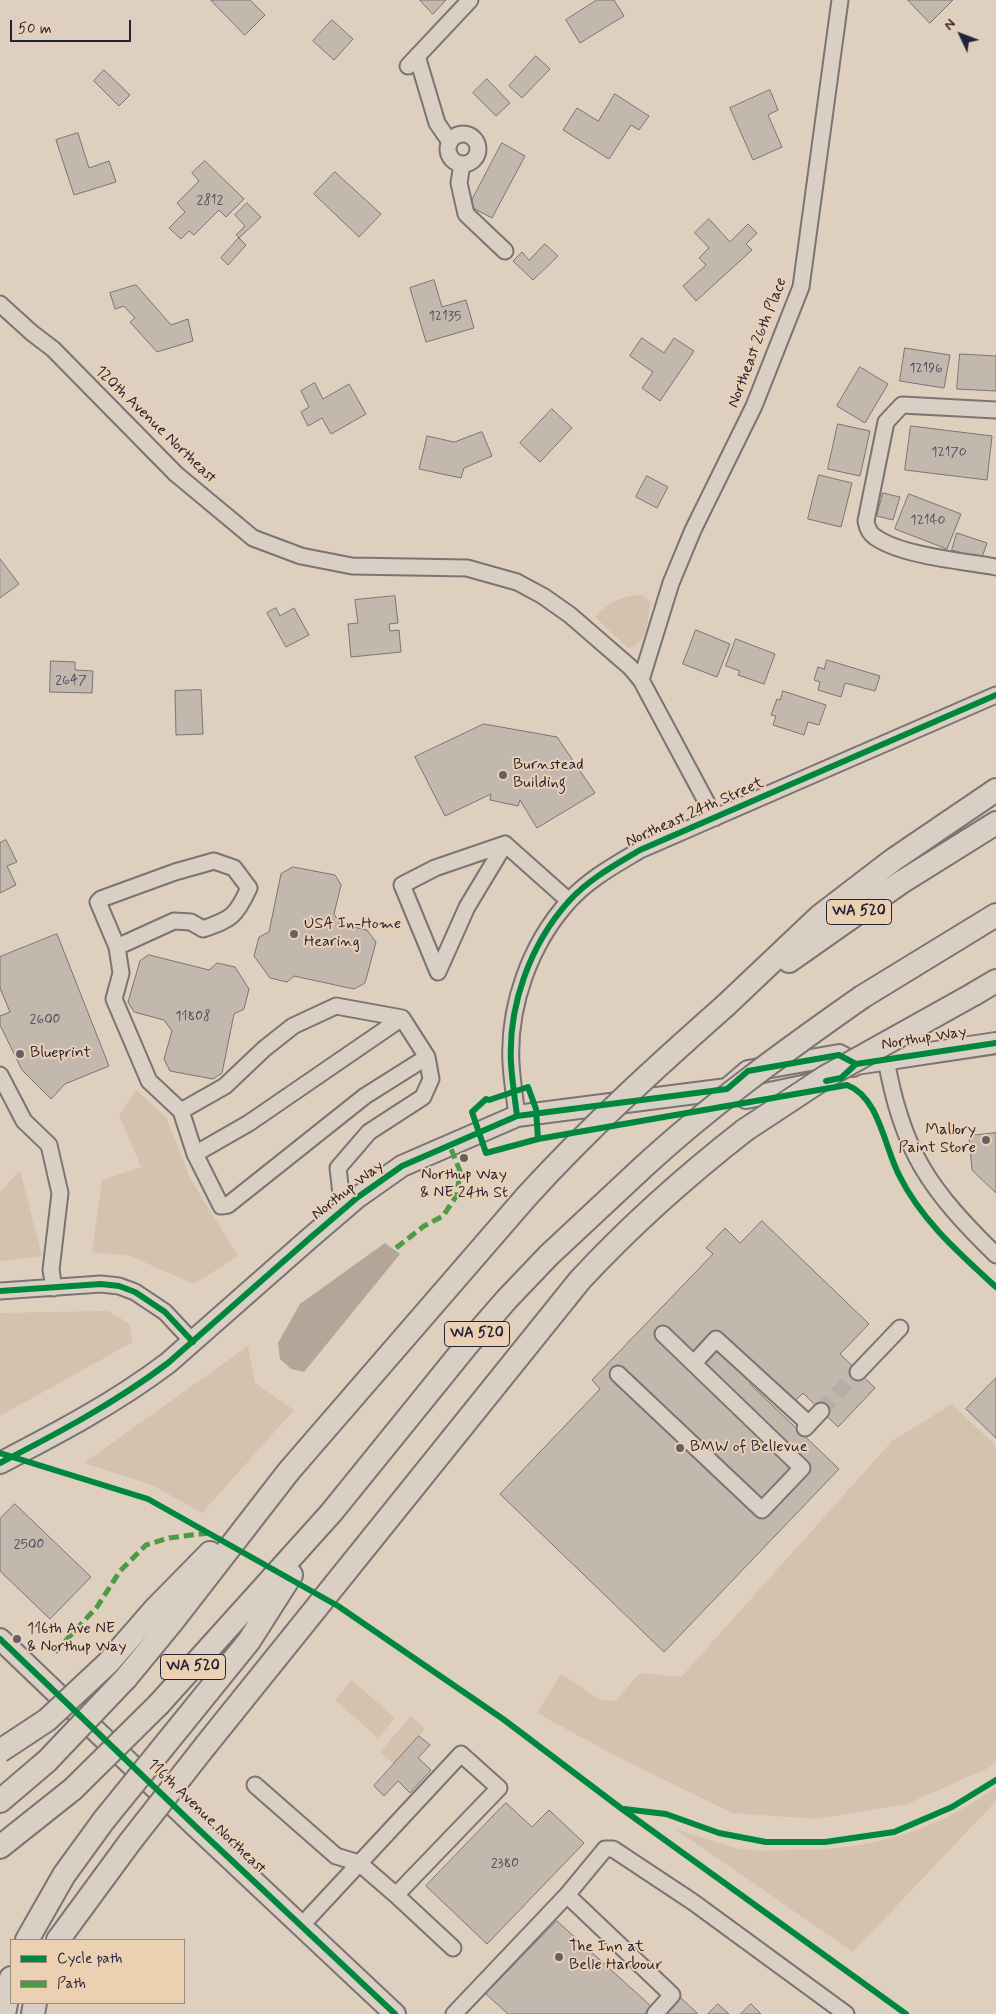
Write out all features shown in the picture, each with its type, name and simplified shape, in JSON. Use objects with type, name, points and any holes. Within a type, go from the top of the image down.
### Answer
[{"type":"highway","points":[[725,1006],[820,916],[893,860],[996,790]]},
{"type":"highway","name":"WA 520","points":[[0,1801],[47,1761],[126,1678],[164,1616],[527,1196],[590,1129],[725,1006],[900,883],[996,823]]},
{"type":"highway","name":"WA 520","points":[[0,1847],[73,1789],[159,1704],[228,1630],[331,1513],[467,1345],[549,1255],[680,1133],[739,1086],[862,997],[996,915]]},
{"type":"highway","points":[[974,928],[996,920]]},
{"type":"highway","points":[[59,1939],[130,1842],[281,1650],[510,1365],[580,1280],[637,1220],[745,1130],[827,1076],[996,981]]},
{"type":"highway","points":[[28,1939],[64,1875],[104,1820],[249,1641],[331,1513]]},
{"type":"highway","points":[[0,1752],[47,1720],[108,1663],[164,1616]]},
{"type":"highway","points":[[4,2014],[10,1983]]},
{"type":"main road","name":"Northup Way","points":[[0,1464],[90,1416],[136,1387],[193,1342],[343,1211],[402,1166],[517,1116],[727,1089],[748,1071],[839,1054],[856,1064],[996,1043]]},
{"type":"main road","name":"116th Avenue Northeast","points":[[0,1639],[395,2014]]},
{"type":"street","points":[[462,164],[450,156],[450,142],[437,123],[413,61],[470,0]]},
{"type":"street","name":"Northeast 26th Place","points":[[641,680],[671,583],[693,530],[754,406],[801,287],[840,0]]},
{"type":"street","points":[[450,142],[462,134],[474,140],[478,149],[475,158],[462,164]]},
{"type":"street","points":[[462,164],[459,183],[466,214],[505,251]]},
{"type":"street","name":"120th Avenue Northeast","points":[[0,304],[32,334],[53,349],[176,474],[253,538],[301,556],[352,566],[467,568],[517,582],[570,614],[630,667],[641,680],[715,818]]},
{"type":"street","points":[[996,410],[902,405],[886,422],[866,521],[868,531],[875,537],[913,553],[996,567]]},
{"type":"street","name":"Northeast 24th Street","points":[[517,1116],[511,1062],[514,1016],[526,972],[545,933],[569,901],[605,870],[640,850],[996,695]]},
{"type":"street","points":[[505,844],[569,901]]},
{"type":"street","points":[[505,844],[467,907],[438,972],[402,885],[435,868],[505,844]]},
{"type":"street","points":[[117,946],[174,921],[191,922],[203,928],[222,922],[239,910],[249,888],[234,868],[214,861],[175,872],[101,899],[99,906],[117,946],[121,973],[114,999],[149,1081],[180,1111],[195,1154],[221,1206],[228,1205],[365,1096],[427,1057]]},
{"type":"street","points":[[180,1111],[225,1086],[264,1049],[294,1026],[336,1006],[402,1018],[427,1057],[430,1080],[423,1097],[369,1132],[338,1168],[343,1211]]},
{"type":"street","points":[[195,1154],[250,1123],[402,1018]]},
{"type":"street","points":[[886,1059],[892,1090],[901,1120],[910,1147],[924,1174],[956,1215],[996,1255]]},
{"type":"street","points":[[0,1076],[24,1122],[49,1145],[60,1193],[51,1270],[54,1288]]},
{"type":"street","points":[[0,1291],[101,1284],[119,1286],[135,1292],[174,1319],[193,1342]]},
{"type":"street","points":[[858,1372],[900,1328]]},
{"type":"street","points":[[618,1374],[762,1510],[802,1468],[663,1334]]},
{"type":"street","points":[[694,1363],[716,1339],[807,1426],[821,1411]]},
{"type":"street","points":[[301,1926],[461,1754],[499,1788],[396,1895]]},
{"type":"street","points":[[256,1785],[336,1856],[359,1863],[453,1948]]},
{"type":"street","points":[[458,2013],[567,1895],[605,1850],[613,1849],[693,1902],[846,2014]]},
{"type":"street","points":[[567,1895],[672,1995],[655,2014]]},
{"type":"shaded area","points":[[642,595],[651,602],[646,630],[635,646],[628,648],[595,617],[605,607],[616,601]]},
{"type":"shaded area","points":[[136,1090],[166,1117],[190,1178],[238,1256],[194,1284],[130,1256],[92,1252],[102,1180],[141,1167],[119,1115]]},
{"type":"shaded area","points":[[20,1170],[42,1256],[0,1261],[0,1192]]},
{"type":"shaded area","points":[[385,1243],[400,1254],[304,1372],[291,1369],[280,1359],[278,1343],[300,1304]]},
{"type":"shaded area","points":[[107,1311],[129,1323],[133,1342],[0,1416],[0,1313]]},
{"type":"shaded area","points":[[248,1346],[255,1383],[294,1410],[202,1513],[152,1485],[84,1463]]},
{"type":"shaded area","points":[[952,1404],[996,1446],[996,1762],[988,1768],[907,1804],[816,1819],[732,1813],[612,1754],[537,1713],[561,1674],[599,1699],[615,1701],[640,1673],[681,1677],[892,1441]]},
{"type":"shaded area","points":[[352,1680],[395,1718],[378,1738],[335,1700]]},
{"type":"shaded area","points":[[411,1716],[425,1729],[394,1764],[380,1752]]},
{"type":"shaded area","points":[[996,1787],[996,1801],[853,1952],[675,1829],[748,1850],[845,1847],[872,1843],[923,1827],[972,1803]]},
{"type":"building","points":[[211,0],[250,0],[265,15],[245,35]]},
{"type":"building","points":[[420,0],[446,0],[433,14]]},
{"type":"building","points":[[597,0],[614,0],[624,16],[580,43],[566,20]]},
{"type":"building","points":[[908,0],[953,0],[930,23]]},
{"type":"building","points":[[332,20],[353,39],[334,60],[313,41]]},
{"type":"building","points":[[536,56],[550,69],[522,98],[509,86]]},
{"type":"building","points":[[104,70],[130,95],[119,106],[94,81]]},
{"type":"building","points":[[487,79],[510,103],[496,116],[473,93]]},
{"type":"building","points":[[770,90],[778,110],[768,115],[782,147],[753,160],[730,108]]},
{"type":"building","points":[[615,94],[649,116],[639,130],[631,125],[609,159],[563,130],[577,108],[598,121]]},
{"type":"building","points":[[78,133],[89,168],[109,161],[116,182],[74,195],[56,140]]},
{"type":"building","points":[[502,143],[525,156],[492,218],[469,206]]},
{"type":"building","points":[[205,161],[244,199],[226,217],[219,210],[194,235],[189,231],[181,239],[169,228],[185,212],[177,203],[199,181],[192,173]]},
{"type":"building","points":[[335,172],[381,214],[359,237],[314,194]]},
{"type":"building","points":[[247,203],[261,217],[239,238],[236,235],[245,226],[235,215]]},
{"type":"building","points":[[709,219],[730,242],[748,224],[757,233],[746,244],[752,250],[696,301],[683,286],[706,265],[699,258],[709,248],[695,233]]},
{"type":"building","points":[[239,238],[246,245],[228,265],[221,258]]},
{"type":"building","points":[[545,244],[558,256],[533,280],[513,261],[522,252],[529,260]]},
{"type":"building","points":[[434,280],[442,307],[466,300],[474,328],[426,342],[410,288]]},
{"type":"building","points":[[136,285],[171,325],[188,319],[193,341],[157,352],[130,322],[135,318],[124,306],[115,309],[110,293]]},
{"type":"building","points":[[642,338],[664,353],[674,338],[694,351],[660,401],[642,388],[653,372],[630,356]]},
{"type":"building","points":[[905,348],[950,355],[944,388],[900,381]]},
{"type":"building","points":[[960,354],[996,356],[996,391],[957,389]]},
{"type":"building","points":[[860,367],[888,384],[865,423],[837,406]]},
{"type":"building","points":[[315,383],[323,399],[349,384],[366,414],[331,434],[322,418],[308,426],[301,412],[309,407],[301,391]]},
{"type":"building","points":[[552,409],[572,428],[540,462],[520,443]]},
{"type":"building","points":[[838,424],[870,431],[860,476],[828,469]]},
{"type":"building","points":[[911,426],[992,436],[987,480],[905,470]]},
{"type":"building","points":[[482,432],[492,456],[464,468],[461,478],[419,469],[427,436],[454,442]]},
{"type":"building","points":[[819,475],[852,483],[841,527],[808,519]]},
{"type":"building","points":[[647,476],[668,487],[657,508],[636,497]]},
{"type":"building","points":[[883,493],[900,497],[893,520],[877,516]]},
{"type":"building","points":[[909,494],[961,514],[947,549],[895,529]]},
{"type":"building","points":[[957,533],[987,543],[981,560],[952,550]]},
{"type":"building","points":[[0,559],[19,584],[0,598]]},
{"type":"building","points":[[395,596],[398,623],[389,624],[390,631],[399,630],[401,652],[351,657],[348,624],[358,623],[355,600]]},
{"type":"building","points":[[276,608],[280,616],[294,608],[309,635],[286,647],[267,613]]},
{"type":"building","points":[[696,630],[730,644],[717,677],[683,664]]},
{"type":"building","points":[[736,639],[775,654],[764,684],[738,675],[740,671],[726,666]]},
{"type":"building","points":[[827,660],[880,676],[875,691],[845,683],[841,697],[818,690],[820,682],[814,680],[818,667],[824,669]]},
{"type":"building","points":[[51,661],[75,662],[75,670],[93,671],[92,693],[50,692]]},
{"type":"building","points":[[201,690],[203,734],[176,735],[175,691]]},
{"type":"building","points":[[783,691],[826,705],[819,725],[808,722],[804,735],[773,725],[776,716],[771,715],[777,699],[780,700]]},
{"type":"building","name":"Burnstead Building","points":[[484,724],[557,737],[595,793],[537,828],[520,800],[518,806],[490,800],[491,794],[445,816],[415,757]]},
{"type":"building","points":[[6,840],[17,862],[7,866],[16,885],[0,893],[0,843]]},
{"type":"building","points":[[293,867],[335,875],[341,885],[334,914],[340,924],[367,930],[376,942],[365,983],[354,989],[294,976],[287,982],[270,978],[254,956],[259,937],[269,932],[281,874]]},
{"type":"building","points":[[57,934],[109,1066],[65,1084],[51,1099],[22,1070],[0,1025],[0,1016],[10,1012],[0,988],[0,957]]},
{"type":"building","points":[[149,955],[209,970],[217,963],[235,967],[249,989],[244,1009],[234,1014],[222,1073],[213,1079],[170,1071],[164,1059],[172,1031],[164,1020],[134,1012],[128,1002],[140,961]]},
{"type":"building","points":[[996,1133],[996,1193],[972,1170],[969,1136]]},
{"type":"building","name":"BMW of Bellevue","points":[[762,1221],[869,1324],[840,1354],[875,1388],[838,1427],[803,1393],[795,1401],[762,1370],[750,1384],[839,1469],[664,1652],[500,1494],[600,1389],[592,1380],[713,1254],[706,1248],[725,1228],[740,1243]]},
{"type":"building","points":[[996,1378],[996,1438],[966,1409]]},
{"type":"building","points":[[15,1504],[91,1577],[50,1619],[0,1571],[0,1519]]},
{"type":"building","points":[[419,1736],[430,1745],[418,1758],[431,1770],[410,1793],[398,1781],[384,1796],[374,1786]]},
{"type":"building","points":[[506,1803],[532,1827],[549,1810],[584,1843],[487,1944],[426,1886]]},
{"type":"building","name":"The Inn at Belle Harbour","points":[[557,1921],[652,2007],[645,2014],[508,2014],[486,1994]]},
{"type":"building","points":[[681,1998],[698,2014],[666,2014]]},
{"type":"building","points":[[718,2004],[729,2014],[708,2014]]},
{"type":"building","points":[[751,2004],[761,2014],[741,2014]]},
{"type":"tunnel","points":[[821,1411],[858,1372]]},
{"type":"marked path","points":[[396,1248],[424,1226],[443,1216],[457,1195],[460,1171],[449,1144]]},
{"type":"marked path","points":[[55,1652],[97,1607],[120,1571],[146,1545],[169,1538],[208,1533]]},
{"type":"cycle path","points":[[517,1116],[511,1070],[511,1041],[518,998],[524,977],[543,936],[555,918],[577,893],[603,873],[640,850],[996,695]]},
{"type":"cycle path","points":[[826,1081],[841,1078],[856,1064],[996,1043]]},
{"type":"cycle path","points":[[0,1463],[65,1429],[148,1378],[168,1363],[358,1197],[402,1166],[517,1116],[727,1089],[748,1071],[839,1055],[856,1064]]},
{"type":"cycle path","points":[[538,1139],[536,1109],[528,1087],[489,1100],[486,1099],[472,1112],[486,1153],[538,1139],[847,1085],[858,1091],[874,1111],[899,1175],[918,1207],[942,1235],[996,1287]]},
{"type":"cycle path","points":[[0,1291],[101,1284],[119,1286],[135,1292],[165,1312],[193,1342]]},
{"type":"cycle path","points":[[0,1453],[148,1499],[338,1606],[503,1719],[622,1809],[906,2014]]},
{"type":"cycle path","points":[[0,1639],[395,2014]]},
{"type":"cycle path","points":[[624,1809],[666,1814],[719,1833],[766,1842],[825,1842],[894,1832],[952,1807],[996,1780]]},
{"type":"place","name":"Burnstead Building","points":[[503,775]]},
{"type":"place","name":"USA In-Home Hearing","points":[[294,934]]},
{"type":"place","name":"Blueprint","points":[[20,1054]]},
{"type":"place","name":"Mallory Paint Store","points":[[986,1140]]},
{"type":"place","name":"Northup Way & NE 24th St","points":[[464,1158]]},
{"type":"place","name":"BMW of Bellevue","points":[[680,1448]]},
{"type":"place","name":"116th Ave NE & Northup Way","points":[[17,1639]]},
{"type":"place","name":"The Inn at Belle Harbour","points":[[559,1957]]}]
